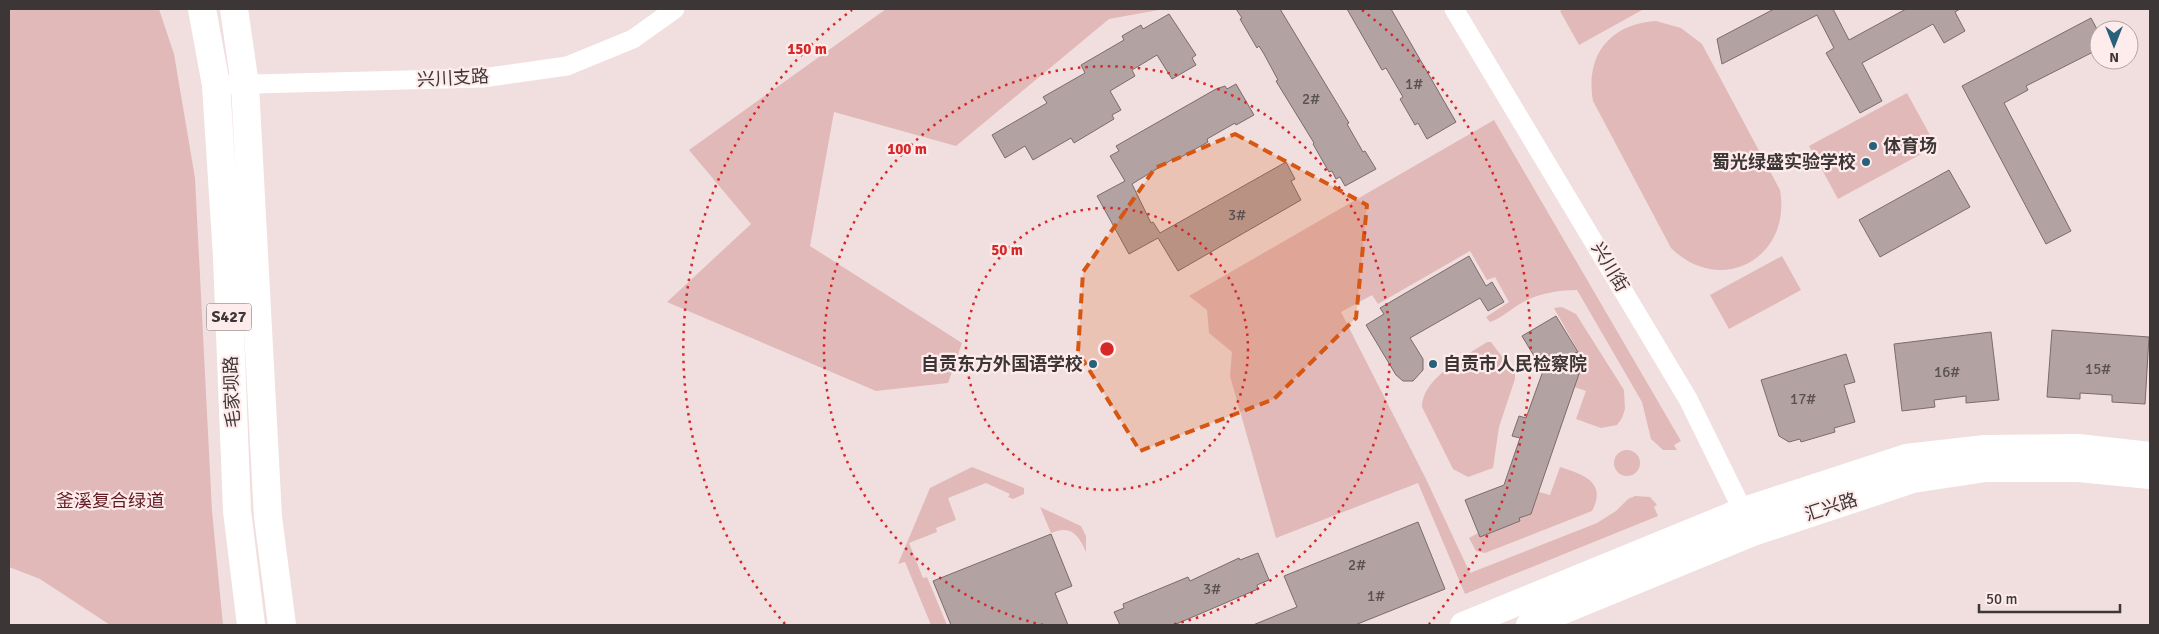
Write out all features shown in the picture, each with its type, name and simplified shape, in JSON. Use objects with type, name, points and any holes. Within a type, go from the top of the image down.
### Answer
[{"type":"main road","name":"毛家坝路","points":[[202,9],[216,85],[227,257],[237,511],[251,625]]},
{"type":"main road","name":"毛家坝路","points":[[234,9],[245,85],[268,517],[282,625]]},
{"type":"main road","points":[[1463,625],[1748,521],[1906,457],[1986,448],[2078,447],[2150,455]]},
{"type":"main road","name":"汇兴路","points":[[1529,625],[1748,521],[1913,480],[1986,469],[2079,469],[2150,476]]},
{"type":"street","name":"兴川支路","points":[[216,85],[482,78],[567,66],[633,39],[675,9]]},
{"type":"street","name":"兴川街","points":[[1454,9],[1688,399],[1748,521]]},
{"type":"highlighted area","points":[[1235,134],[1367,205],[1356,318],[1274,399],[1140,451],[1078,352],[1083,272],[1155,168]]},
{"type":"green space","name":"釜溪复合绿道","points":[[9,9],[159,9],[174,54],[195,178],[212,511],[223,625],[110,625],[40,579],[9,567]]},
{"type":"green space","points":[[886,9],[1164,9],[1109,19],[956,146],[834,112],[810,246],[962,343],[948,383],[876,391],[667,302],[751,224],[689,150]]},
{"type":"green space","points":[[1564,9],[1644,9],[1579,45],[1560,11]]},
{"type":"green space","points":[[1656,21],[1681,28],[1702,44],[1780,190],[1781,214],[1775,235],[1764,251],[1749,263],[1731,269],[1711,269],[1691,262],[1671,248],[1593,101],[1591,85],[1593,70],[1597,57],[1604,45],[1625,28],[1639,23]]},
{"type":"green space","name":"体育场","points":[[1907,93],[1936,146],[1838,199],[1809,146]]},
{"type":"green space","points":[[1494,120],[1681,441],[1674,445],[1677,450],[1663,450],[1651,439],[1642,402],[1577,290],[1539,295],[1522,302],[1490,322],[1486,317],[1509,302],[1495,277],[1487,280],[1470,251],[1378,304],[1372,295],[1341,312],[1426,479],[1470,573],[1597,523],[1616,511],[1628,499],[1635,496],[1650,497],[1657,505],[1654,507],[1658,516],[1465,594],[1418,483],[1276,538],[1230,376],[1232,352],[1209,333],[1207,310],[1189,296]]},
{"type":"green space","points":[[1782,256],[1801,290],[1729,329],[1710,295]]},
{"type":"green space","points":[[1562,307],[1576,314],[1624,390],[1625,409],[1617,425],[1601,428],[1576,419],[1586,391],[1574,387],[1582,365],[1575,353],[1578,351],[1554,308]]},
{"type":"green space","points":[[1487,342],[1491,342],[1515,374],[1515,379],[1499,427],[1493,468],[1468,477],[1453,469],[1422,407],[1424,396],[1437,377],[1457,361]]},
{"type":"green space","points":[[1627,450],[1636,454],[1640,463],[1636,472],[1627,476],[1618,472],[1614,463],[1618,454]]},
{"type":"green space","points":[[972,467],[1024,488],[1024,494],[1013,499],[1008,497],[1010,494],[986,483],[948,498],[956,520],[936,528],[937,532],[909,543],[923,578],[927,577],[947,625],[931,625],[905,562],[898,564],[930,488]]},
{"type":"green space","points":[[1560,467],[1590,480],[1597,492],[1592,511],[1485,553],[1476,551],[1469,538],[1478,533],[1480,537],[1531,514],[1539,492],[1550,495]]},
{"type":"green space","points":[[1040,507],[1081,526],[1086,536],[1086,552],[1080,540],[1073,533],[1064,530],[1051,533]]},
{"type":"building","points":[[1236,9],[1280,9],[1349,123],[1347,124],[1363,152],[1365,151],[1376,169],[1345,186],[1340,177],[1336,179],[1332,171],[1329,172],[1314,143],[1276,81],[1278,80],[1264,54],[1259,46],[1257,48]]},
{"type":"building","points":[[1347,9],[1391,9],[1456,122],[1427,139],[1418,123],[1415,125],[1400,99],[1403,97],[1386,68],[1382,70]]},
{"type":"building","points":[[1774,9],[1833,9],[1849,40],[1906,9],[1960,9],[1955,12],[1965,31],[1944,43],[1933,24],[1862,63],[1882,101],[1860,113],[1826,53],[1834,48],[1817,15],[1722,64],[1717,39]]},
{"type":"building","points":[[1169,14],[1196,55],[1192,58],[1196,65],[1172,79],[1157,55],[1132,70],[1135,76],[1110,91],[1121,110],[1112,115],[1114,119],[1074,143],[1071,138],[1033,160],[1025,146],[1005,158],[992,135],[1047,103],[1043,97],[1085,73],[1081,65],[1124,40],[1122,36],[1141,25],[1143,29]]},
{"type":"building","points":[[2091,18],[2092,20],[2089,20],[2089,54],[2026,86],[2028,90],[2004,103],[2071,231],[2046,244],[1962,86]]},
{"type":"building","points":[[1236,84],[1254,115],[1236,125],[1235,123],[1207,139],[1208,142],[1174,161],[1173,159],[1132,184],[1151,223],[1153,222],[1160,233],[1286,162],[1295,179],[1291,181],[1301,200],[1178,271],[1158,238],[1129,254],[1097,196],[1125,181],[1110,156],[1119,151],[1116,146],[1216,89],[1225,86],[1227,89]]},
{"type":"building","points":[[1949,170],[1970,207],[1880,257],[1859,220]]},
{"type":"building","points":[[1469,256],[1486,286],[1492,282],[1504,302],[1488,311],[1480,298],[1410,338],[1423,359],[1423,370],[1413,381],[1403,381],[1396,375],[1366,325],[1384,314],[1380,308]]},
{"type":"building","points":[[1556,316],[1578,352],[1575,353],[1582,365],[1531,514],[1519,518],[1520,521],[1480,537],[1465,500],[1504,485],[1520,438],[1512,436],[1519,416],[1526,418],[1543,371],[1522,336]]},
{"type":"building","points":[[2052,330],[2149,337],[2145,404],[2112,402],[2112,395],[2080,393],[2080,399],[2047,397]]},
{"type":"building","points":[[1991,332],[1999,400],[1966,403],[1966,396],[1934,400],[1935,407],[1902,411],[1894,344]]},
{"type":"building","points":[[1846,354],[1855,382],[1844,385],[1855,422],[1834,428],[1835,432],[1801,442],[1800,439],[1789,442],[1779,436],[1761,380]]},
{"type":"building","points":[[1418,522],[1445,589],[1355,625],[1253,625],[1297,607],[1284,576]]},
{"type":"building","points":[[1051,534],[1072,586],[1055,593],[1068,625],[951,625],[933,581]]},
{"type":"building","points":[[1258,553],[1269,580],[1257,585],[1258,589],[1174,625],[1120,625],[1114,612],[1124,608],[1123,604],[1188,577],[1190,581],[1239,558],[1240,560]]},
{"type":"place","name":"体育场","points":[[1873,146]]},
{"type":"place","name":"蜀光绿盛实验学校","points":[[1866,162]]},
{"type":"place","name":"自贡东方外国语学校","points":[[1093,364]]},
{"type":"place","name":"自贡市人民检察院","points":[[1433,364]]}]
